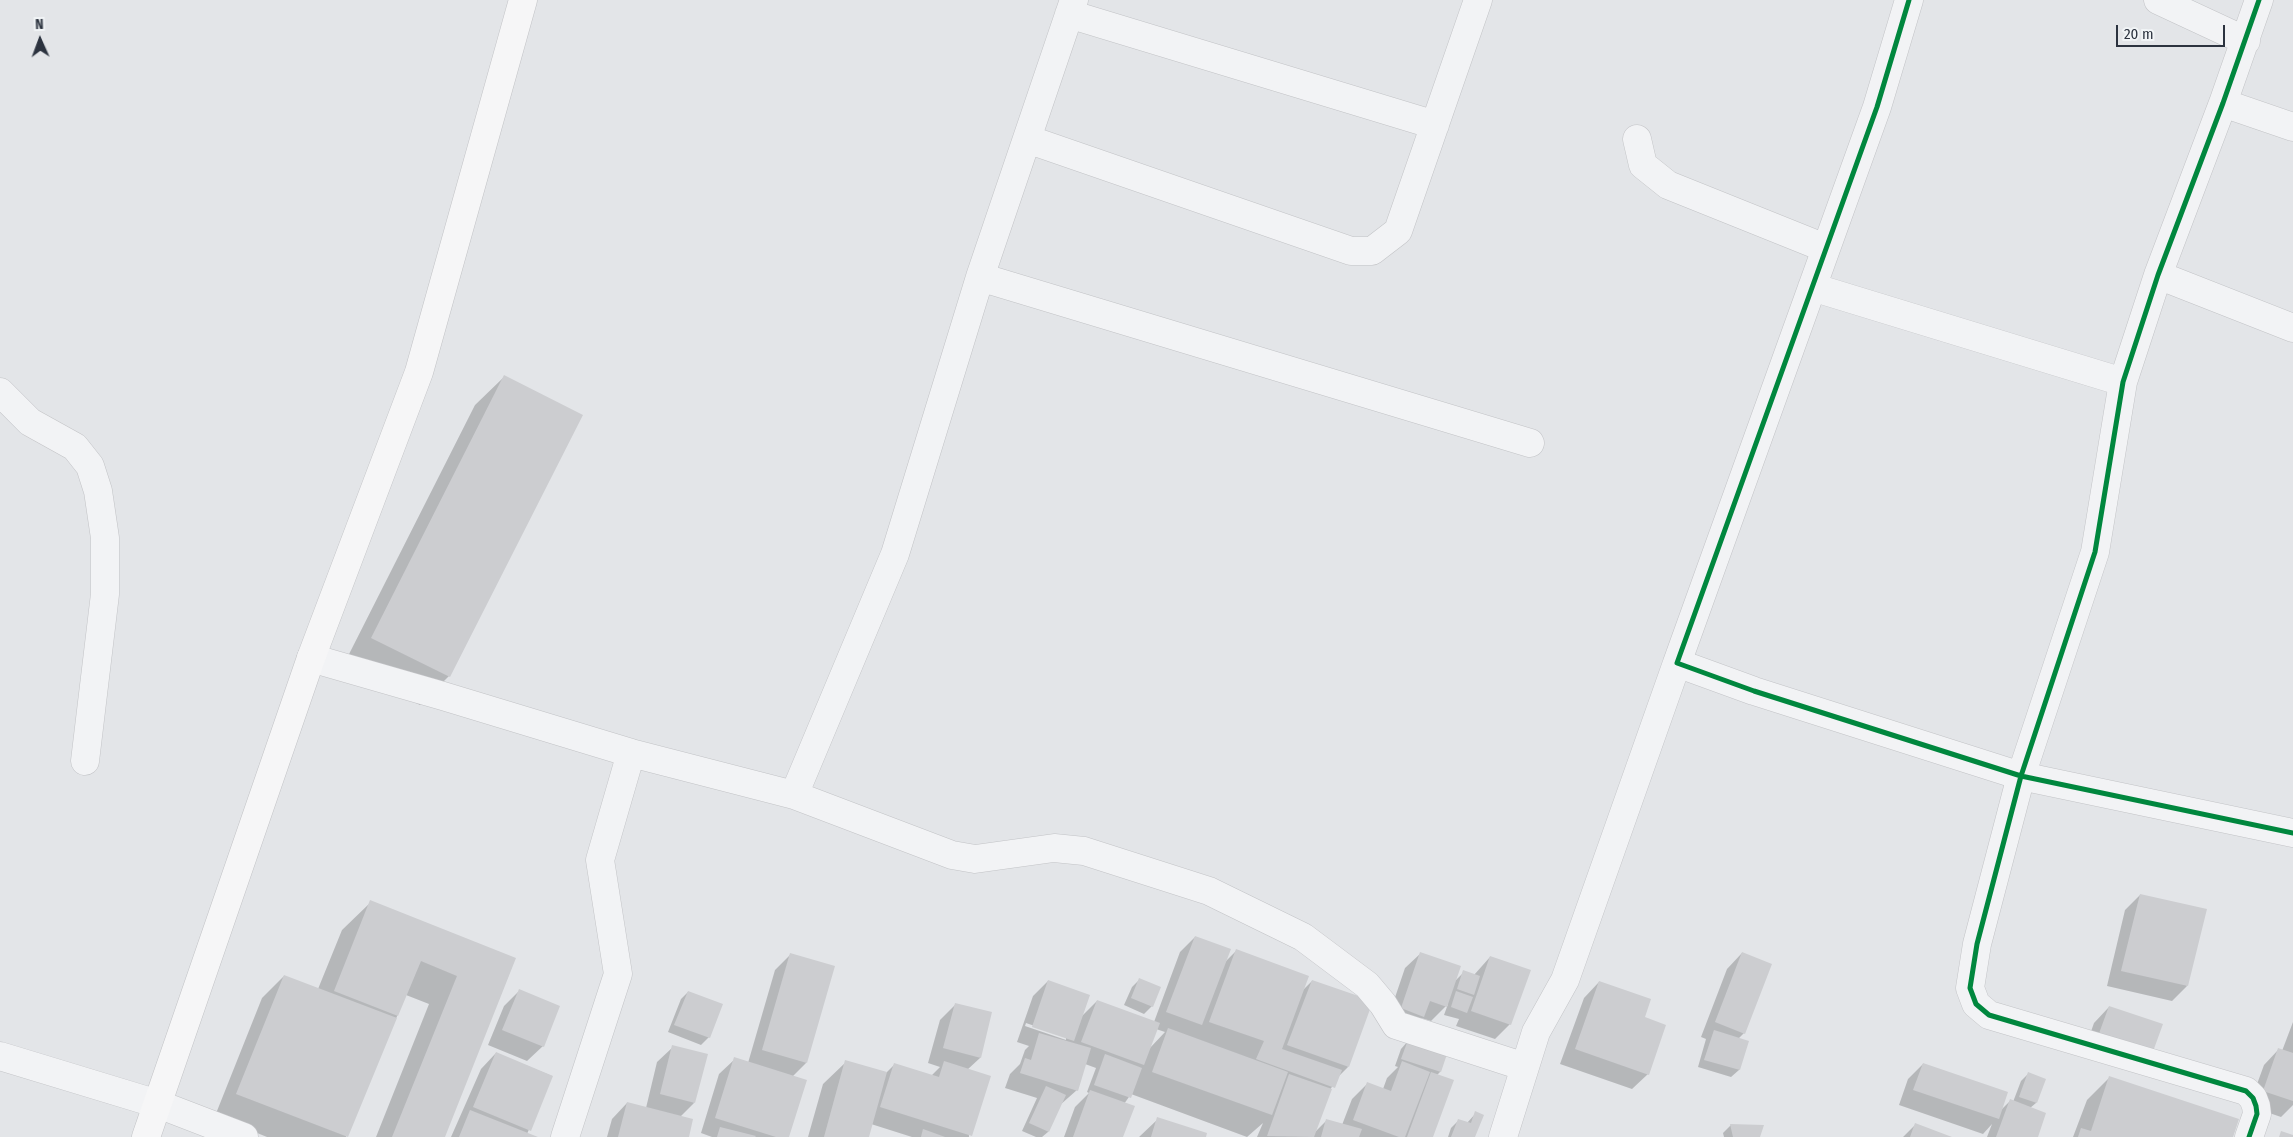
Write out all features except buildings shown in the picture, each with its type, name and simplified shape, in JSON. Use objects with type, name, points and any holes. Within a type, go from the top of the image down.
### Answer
[{"type":"main road","points":[[146,1137],[311,658],[419,372],[523,0]]},
{"type":"street","points":[[1027,140],[1351,251],[1372,251],[1398,231],[1478,0]]},
{"type":"street","points":[[1503,1137],[1536,1032],[1565,980],[1825,248],[1877,107],[1909,0]]},
{"type":"street","points":[[2158,0],[2246,41]]},
{"type":"street","points":[[2248,1137],[2257,1114],[2253,1098],[2246,1091],[1989,1015],[1976,1004],[1970,988],[1972,970],[2021,776],[2094,552],[2123,382],[2158,275],[2246,41],[2259,0]]},
{"type":"street","points":[[794,795],[895,554],[980,277],[1072,7],[1435,125]]},
{"type":"street","points":[[2223,102],[2293,127]]},
{"type":"street","points":[[1637,139],[1643,165],[1668,185],[1825,248]]},
{"type":"street","points":[[2158,275],[2293,328]]},
{"type":"street","points":[[980,277],[1530,443]]},
{"type":"street","points":[[1812,287],[2123,382]]},
{"type":"street","points":[[0,392],[30,422],[75,447],[90,466],[98,491],[106,538],[105,594],[84,761]]},
{"type":"street","points":[[311,658],[443,696],[630,754],[794,795],[952,855],[975,859],[1054,848],[1084,851],[1209,891],[1303,937],[1367,985],[1396,1025],[1526,1067]]},
{"type":"street","points":[[1677,663],[1754,691],[2021,776],[2293,833]]},
{"type":"street","points":[[565,1137],[618,974],[600,860],[630,754]]},
{"type":"street","points":[[0,1056],[158,1104],[244,1137]]},
{"type":"cycle path","points":[[1909,0],[1877,107],[1677,663],[1754,691],[2021,776],[2293,833]]},
{"type":"cycle path","points":[[2249,1137],[2257,1114],[2253,1098],[2246,1091],[1989,1015],[1976,1004],[1970,988],[1977,944],[2021,776],[2095,552],[2123,382],[2158,275],[2223,103],[2259,0]]}]
